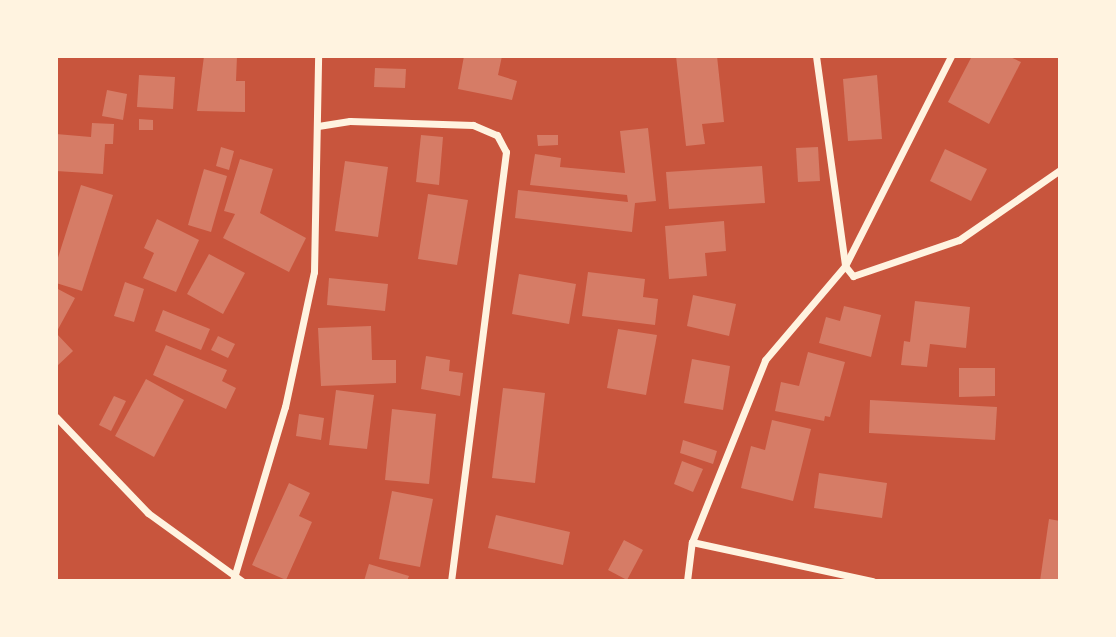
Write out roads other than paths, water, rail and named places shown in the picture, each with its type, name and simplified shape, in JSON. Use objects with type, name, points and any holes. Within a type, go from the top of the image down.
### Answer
[{"type":"street","points":[[56,417],[148,513],[237,579],[285,407],[314,272],[318,56]]},
{"type":"street","points":[[816,56],[845,266],[853,276],[959,240],[1060,170]]},
{"type":"street","points":[[687,581],[691,542],[765,360],[845,266],[951,56]]},
{"type":"street","points":[[318,126],[350,121],[473,125],[497,135],[506,152],[451,581]]},
{"type":"street","points":[[691,542],[873,581]]}]
